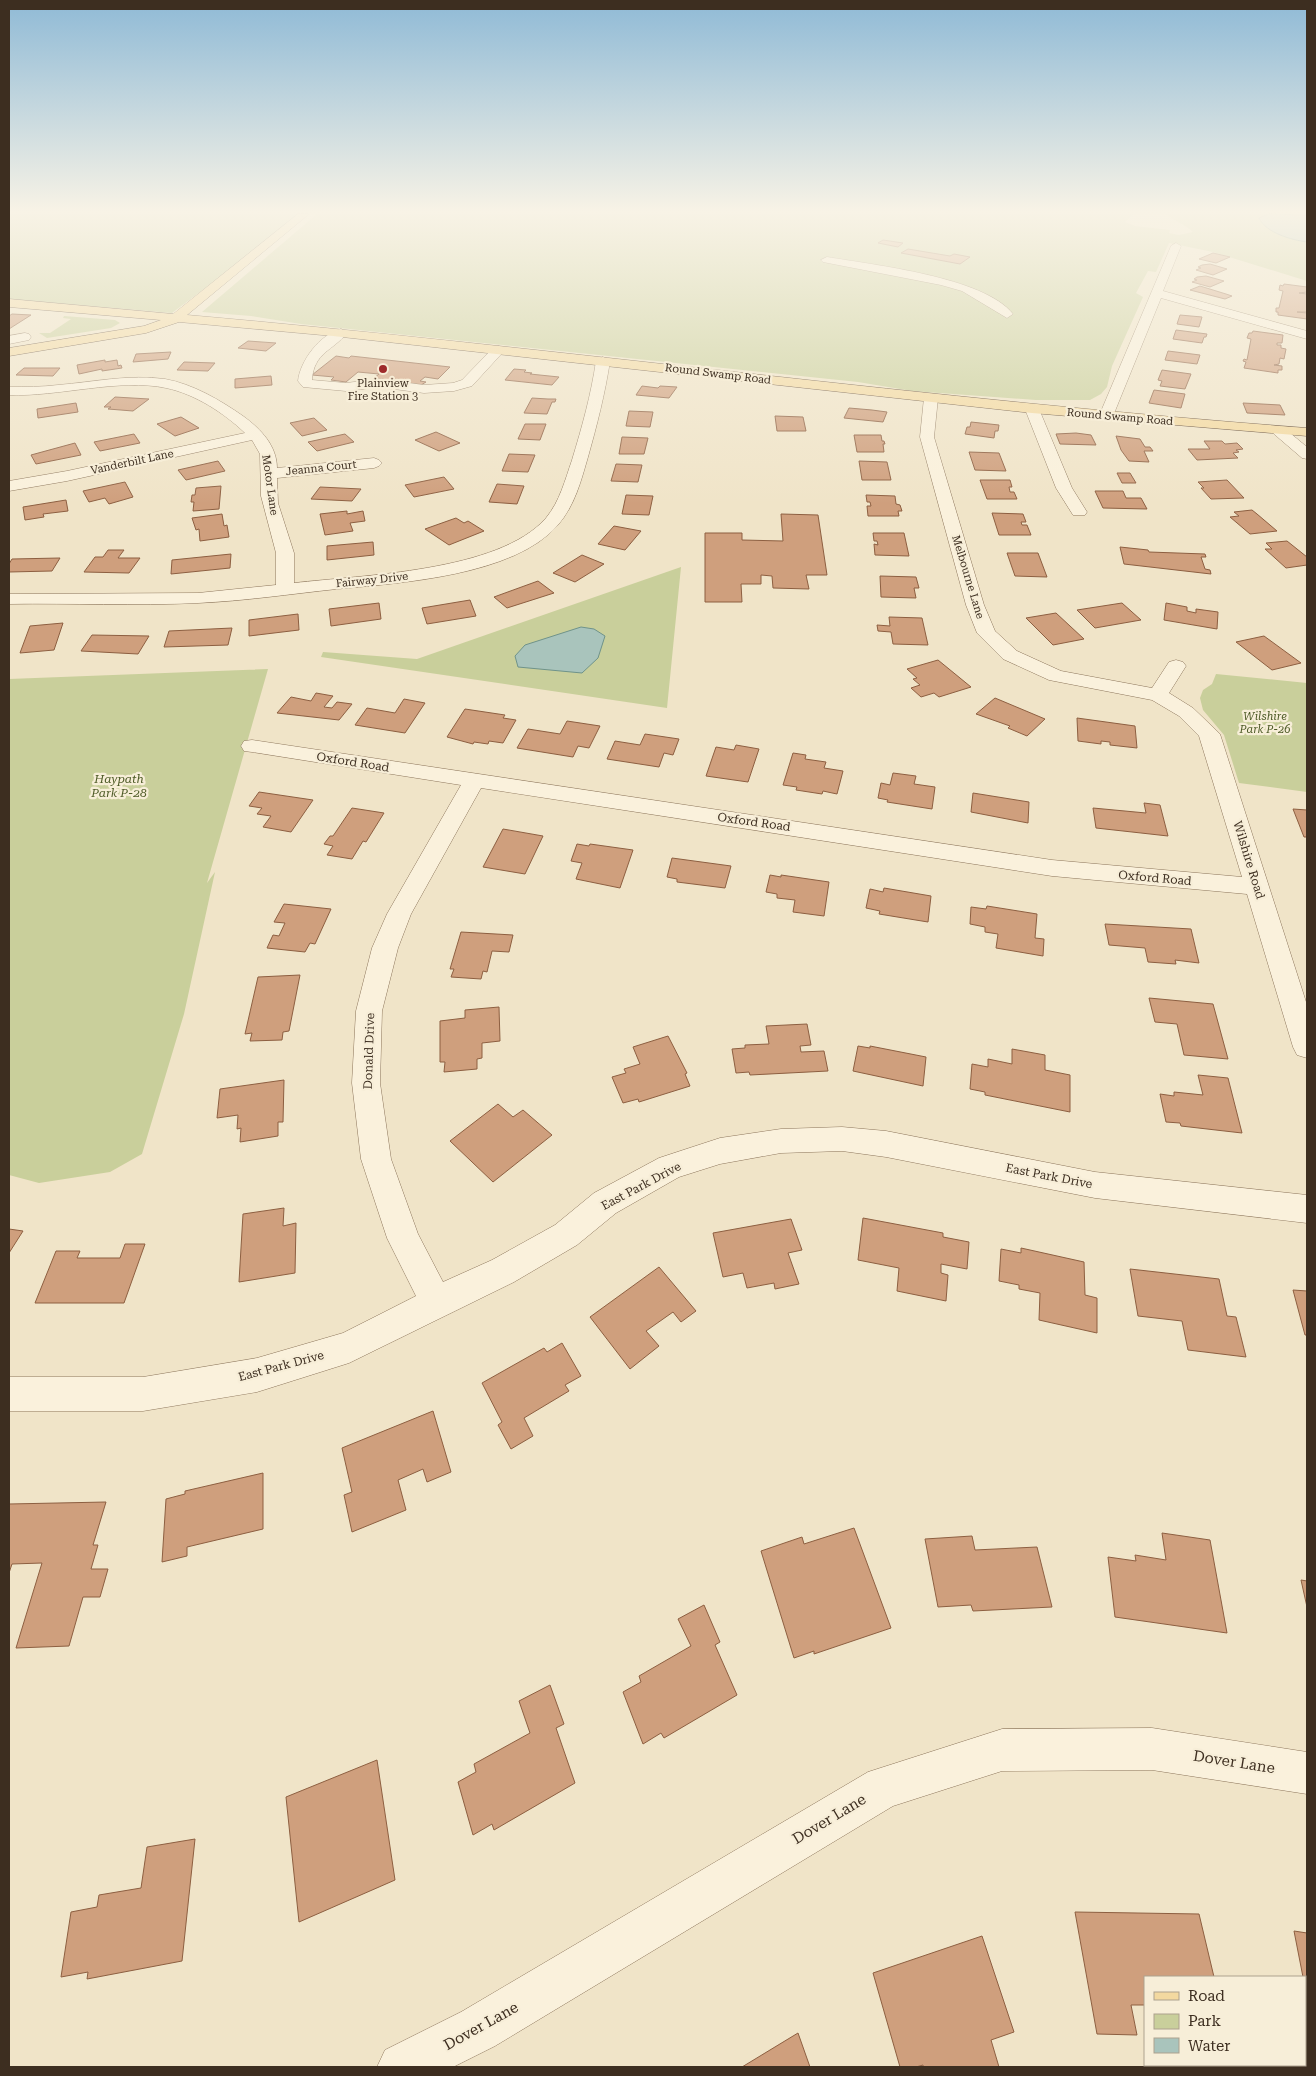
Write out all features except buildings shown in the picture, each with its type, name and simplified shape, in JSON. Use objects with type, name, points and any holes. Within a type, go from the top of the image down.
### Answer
[{"type":"main road","name":"Round Swamp Road","points":[[86,311],[341,333],[1032,409],[1307,432]]},
{"type":"main road","points":[[9,352],[146,329],[176,318],[185,311]]},
{"type":"street","points":[[1002,311],[1006,314]]},
{"type":"street","points":[[1106,416],[1150,311]]},
{"type":"street","points":[[1221,311],[1307,335]]},
{"type":"street","points":[[341,333],[307,364],[305,381],[308,384],[346,387],[379,383],[424,389],[440,388],[467,383],[499,350]]},
{"type":"street","points":[[9,340],[25,337]]},
{"type":"street","name":"Fairway Drive","points":[[9,599],[47,596],[197,598],[418,575],[459,568],[512,549],[549,527],[562,511],[596,404],[603,361]]},
{"type":"street","name":"Motor Lane","points":[[9,391],[48,392],[138,382],[174,385],[197,394],[236,417],[255,435],[268,454],[271,510],[284,549],[285,589]]},
{"type":"street","name":"Melbourne Lane","points":[[931,398],[928,437],[975,605],[986,633],[1010,655],[1056,676],[1158,695]]},
{"type":"street","points":[[1032,409],[1064,488],[1079,512]]},
{"type":"street","points":[[1279,431],[1307,455]]},
{"type":"street","name":"Vanderbilt Lane","points":[[9,486],[67,476],[255,435]]},
{"type":"street","name":"Jeanna Court","points":[[268,474],[374,463]]},
{"type":"street","points":[[1158,695],[1176,666]]},
{"type":"street","name":"Wilshire Road","points":[[1158,695],[1186,712],[1209,734],[1307,1047]]},
{"type":"street","name":"Oxford Road","points":[[252,746],[1052,868],[1257,887]]},
{"type":"street","name":"Donald Drive","points":[[436,1302],[403,1238],[376,1158],[366,1083],[369,1011],[385,948],[399,914],[474,781]]},
{"type":"street","name":"East Park Drive","points":[[9,1394],[143,1394],[257,1375],[349,1347],[436,1302],[503,1271],[566,1235],[605,1203],[670,1167],[720,1151],[781,1141],[842,1139],[886,1144],[1094,1185],[1307,1209]]},
{"type":"street","name":"Dover Lane","points":[[402,2067],[478,2029],[883,1787],[1002,1750],[1152,1749],[1307,1773]]},
{"type":"green space","points":[[147,311],[175,311],[172,313]]},
{"type":"green space","points":[[1137,311],[1112,366],[1107,387],[1101,394],[1090,400],[1036,400],[912,391],[858,382],[202,312]]},
{"type":"green space","points":[[64,316],[115,320],[120,323],[111,328],[47,338],[39,333],[50,333],[71,319],[63,318]]},
{"type":"green space","points":[[681,567],[667,708],[321,657],[323,652],[417,659]]},
{"type":"green space","name":"Haypath Park P-28","points":[[268,669],[207,883],[215,872],[184,1014],[142,1154],[110,1172],[39,1183],[9,1175],[9,679]]},
{"type":"green space","name":"Wilshire Park P-26","points":[[1216,674],[1307,683],[1307,792],[1239,783],[1224,735],[1203,710],[1200,698],[1203,690],[1212,684]]},
{"type":"water","points":[[581,627],[594,629],[605,636],[598,658],[582,673],[518,667],[515,656],[525,645]]},
{"type":"place","name":"Plainview Fire Station 3","points":[[383,369]]}]
